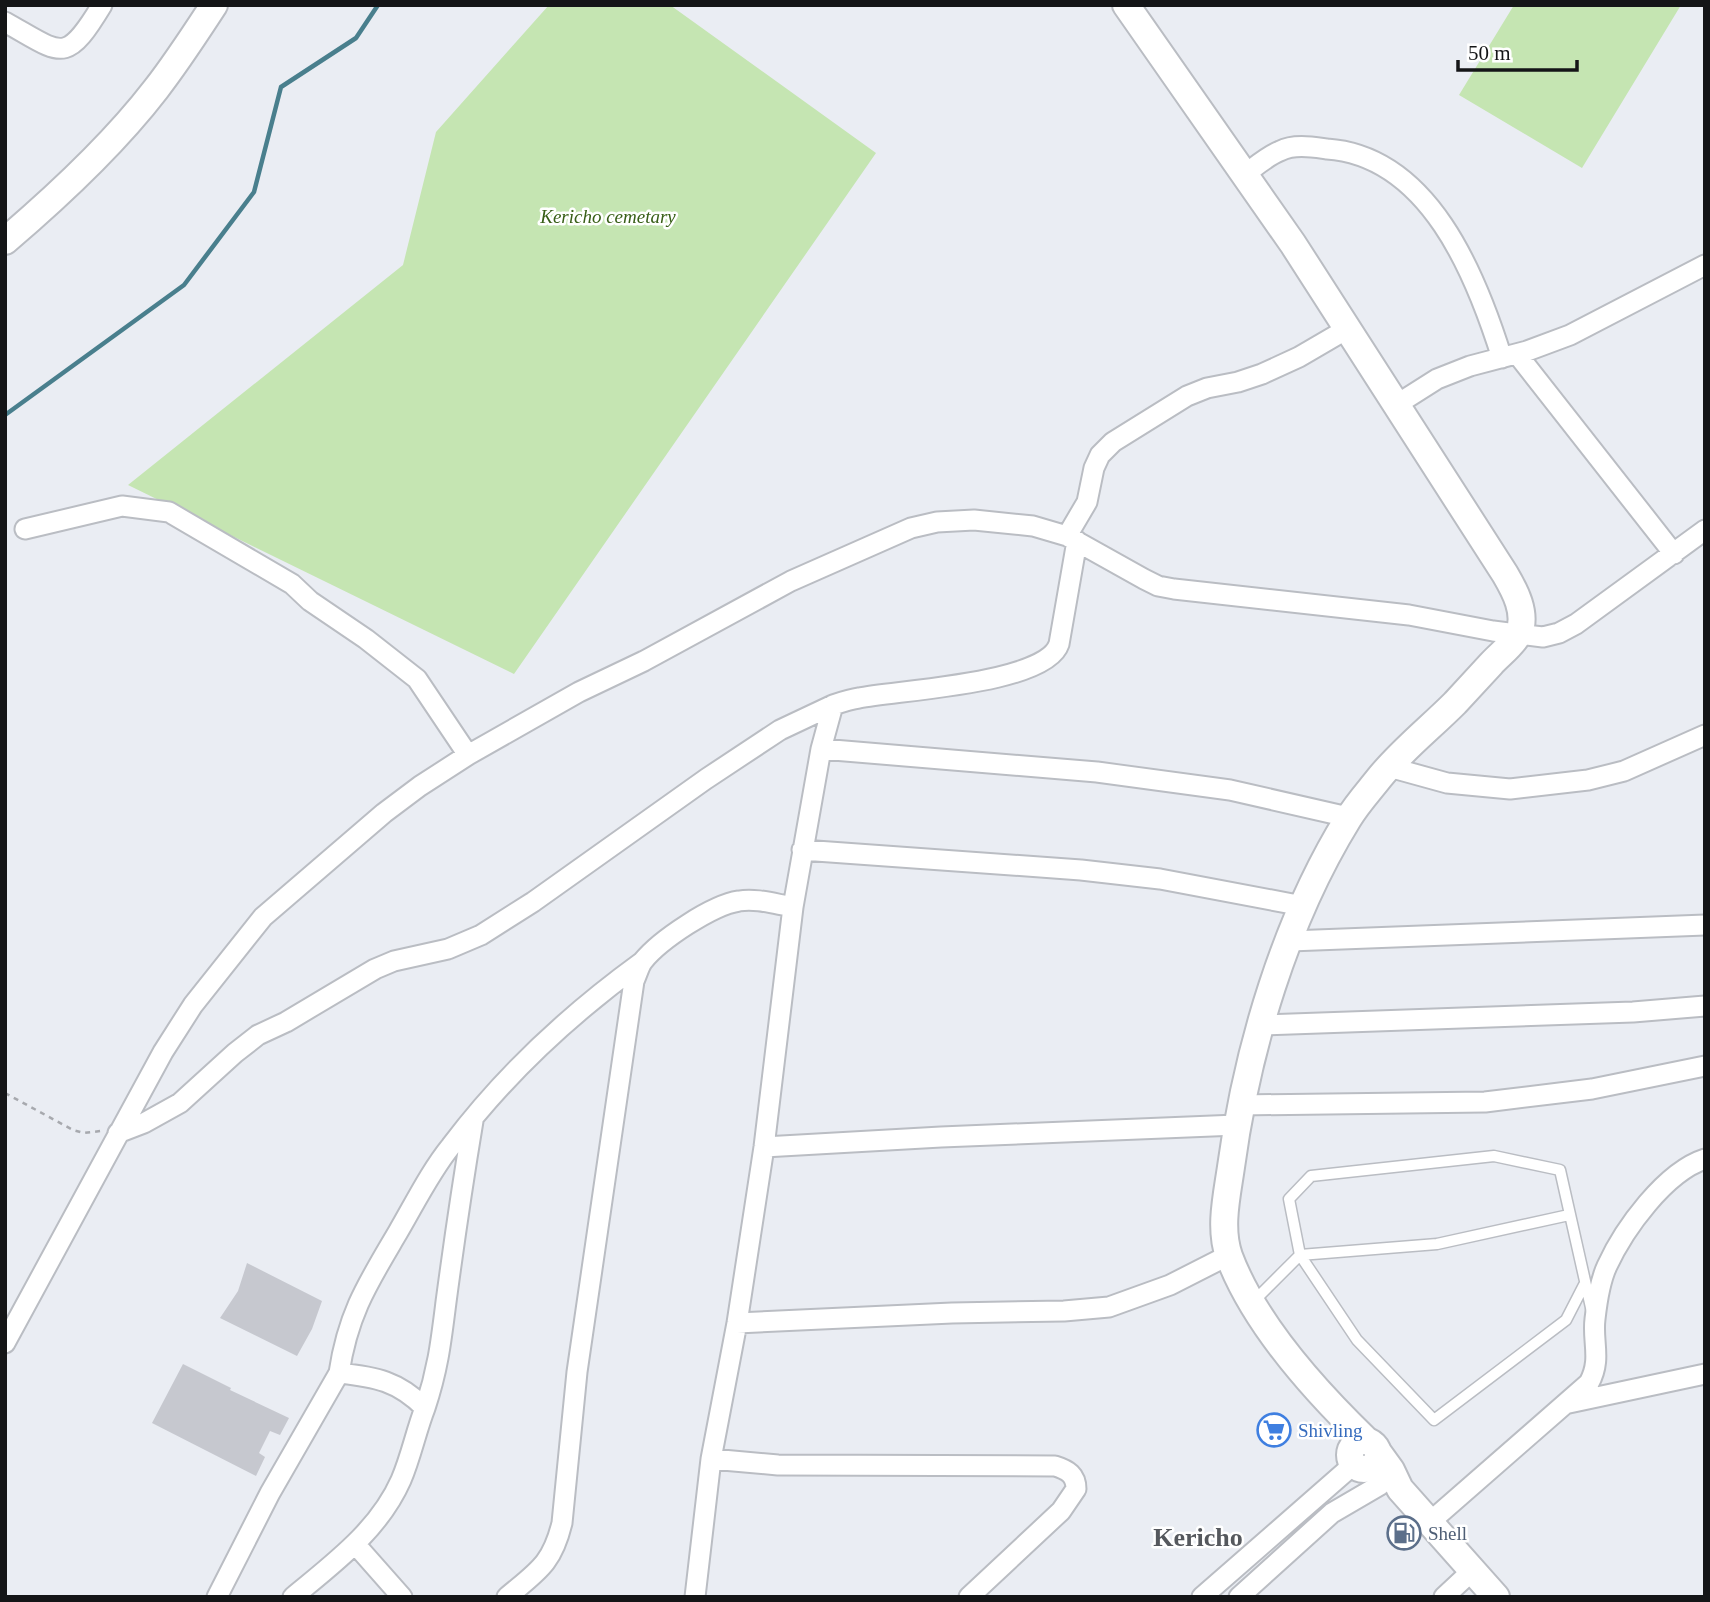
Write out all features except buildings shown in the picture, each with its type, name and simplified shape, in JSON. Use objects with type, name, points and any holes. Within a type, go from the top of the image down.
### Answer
[{"type":"street","points":[[5,22],[60,50],[68,48],[83,37],[102,5]]},
{"type":"street","points":[[5,242],[59,193],[154,91],[214,5]]},
{"type":"street","points":[[1126,5],[1347,328],[1514,589],[1522,619],[1518,635],[1389,767],[1349,817],[1303,906],[1260,1025],[1238,1115],[1225,1212],[1229,1255],[1252,1303],[1273,1334],[1330,1405],[1370,1465],[1430,1522],[1496,1597]]},
{"type":"street","points":[[1244,175],[1280,150],[1307,147],[1342,150],[1374,161],[1407,183],[1425,201],[1457,247],[1510,356],[1674,554]]},
{"type":"street","points":[[1396,405],[1437,379],[1570,335],[1705,265]]},
{"type":"street","points":[[118,1133],[144,1123],[180,1103],[258,1035],[286,1022],[375,969],[394,961],[448,949],[481,935],[533,902],[780,730],[833,705],[860,698],[973,683],[1014,672],[1051,657],[1059,644],[1072,538],[1087,502],[1094,468],[1100,455],[1113,442],[1187,396],[1262,374],[1299,357],[1347,328]]},
{"type":"street","points":[[24,529],[122,506],[169,512],[292,584],[310,601],[418,679],[468,755]]},
{"type":"street","points":[[5,1343],[163,1052],[193,1005],[263,917],[384,813],[468,755],[579,692],[644,662],[791,581],[911,528],[937,522],[974,520],[1024,525],[1072,538],[1158,586],[1409,615],[1543,637],[1559,633],[1576,624],[1705,530]]},
{"type":"street","points":[[695,1597],[711,1459],[737,1323],[764,1147],[793,907],[821,749],[833,705]]},
{"type":"street","points":[[1389,767],[1447,783],[1510,789],[1588,780],[1624,771],[1705,735]]},
{"type":"street","points":[[821,749],[1097,772],[1230,790],[1349,817]]},
{"type":"street","points":[[802,850],[960,860],[1134,876],[1303,906]]},
{"type":"street","points":[[217,1597],[270,1493],[340,1373],[346,1335],[362,1294],[451,1145],[512,1072],[542,1042],[594,997],[692,921],[720,906],[740,901],[793,907]]},
{"type":"street","points":[[1290,941],[1705,925]]},
{"type":"street","points":[[507,1597],[549,1559],[557,1544],[562,1523],[577,1372],[629,1006],[642,962]]},
{"type":"street","points":[[1260,1025],[1633,1012],[1705,1006]]},
{"type":"street","points":[[764,1147],[1238,1115],[1485,1102],[1592,1089],[1705,1066]]},
{"type":"street","points":[[293,1597],[356,1545],[388,1503],[402,1479],[437,1370],[473,1121]]},
{"type":"street","points":[[1430,1522],[1589,1383],[1598,1350],[1594,1322],[1607,1266],[1648,1202],[1669,1180],[1705,1159]]},
{"type":"street","points":[[737,1323],[1109,1307],[1170,1285],[1229,1255]]},
{"type":"street","points":[[340,1373],[371,1377],[397,1385],[425,1408]]},
{"type":"street","points":[[1568,1403],[1705,1374]]},
{"type":"street","points":[[711,1459],[778,1465],[1055,1466],[1072,1475],[1076,1489],[1061,1511],[969,1597]]},
{"type":"street","points":[[1202,1597],[1370,1465]]},
{"type":"street","points":[[1240,1597],[1332,1513],[1370,1465]]},
{"type":"street","points":[[356,1545],[402,1597]]},
{"type":"street","points":[[1444,1597],[1473,1570]]},
{"type":"lane","points":[[1584,1285],[1566,1320],[1434,1420],[1357,1340],[1300,1255],[1289,1199],[1311,1176],[1494,1156],[1560,1170],[1594,1322]]},
{"type":"lane","points":[[1252,1303],[1300,1255],[1437,1244],[1569,1216]]},
{"type":"path","points":[[5,1093],[73,1129],[85,1133],[104,1130],[118,1133]]},
{"type":"green space","name":"Kericho cemetary","points":[[549,5],[670,5],[876,153],[514,674],[128,485],[403,265],[436,132]]},
{"type":"green space","points":[[1514,5],[1681,5],[1582,168],[1459,95]]},
{"type":"waterway","points":[[5,415],[184,285],[254,192],[281,87],[356,38],[378,5]]},
{"type":"place","name":"Shivling","points":[[1274,1430]]},
{"type":"place","name":"Shell","points":[[1404,1533]]},
{"type":"district","name":"Kericho","points":[[1198,1537]]}]
